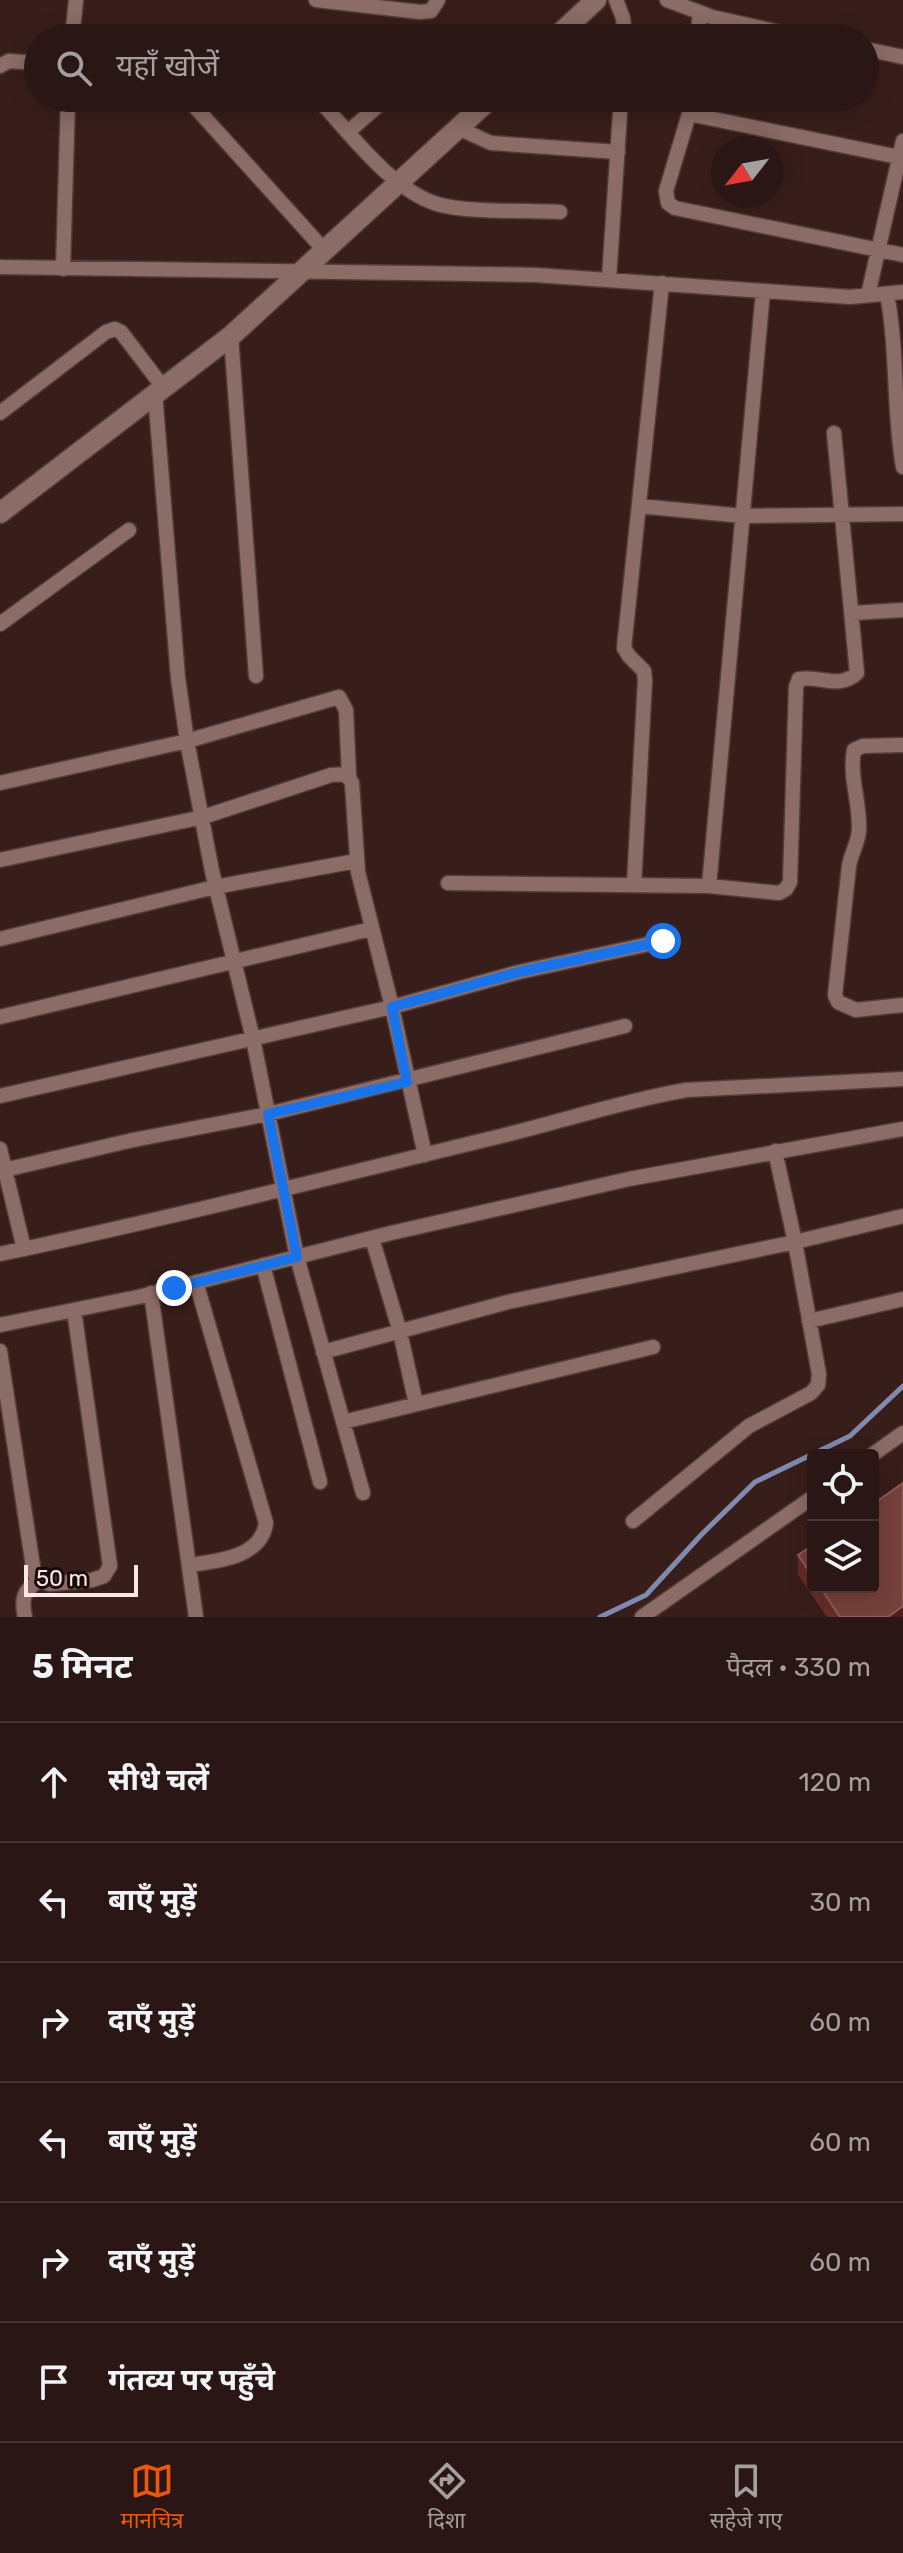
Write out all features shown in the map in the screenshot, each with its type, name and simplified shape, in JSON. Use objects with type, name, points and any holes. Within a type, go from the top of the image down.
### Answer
[{"type":"street","points":[[73,24],[76,0]]},
{"type":"street","points":[[316,0],[420,12],[431,11],[438,0]]},
{"type":"street","points":[[570,24],[596,0]]},
{"type":"street","points":[[616,0],[624,24]]},
{"type":"street","points":[[667,0],[700,13],[746,24]]},
{"type":"street","points":[[699,24],[700,13]]},
{"type":"street","points":[[879,52],[903,57]]},
{"type":"street","points":[[0,66],[9,61],[24,62]]},
{"type":"street","points":[[63,269],[68,112]]},
{"type":"street","points":[[200,112],[325,251]]},
{"type":"street","points":[[331,112],[399,183],[427,200],[450,207],[560,212]]},
{"type":"street","points":[[349,131],[371,112]]},
{"type":"street","points":[[0,513],[231,336],[476,112]]},
{"type":"street","points":[[609,279],[620,112]]},
{"type":"street","points":[[901,158],[689,114],[666,191],[668,203],[675,208],[903,255]]},
{"type":"street","points":[[458,128],[491,143],[618,152]]},
{"type":"street","points":[[868,295],[903,141]]},
{"type":"street","points":[[0,267],[536,275],[850,297],[903,292]]},
{"type":"street","points":[[634,885],[645,680],[644,671],[624,648],[662,283]]},
{"type":"street","points":[[709,886],[763,291]]},
{"type":"street","points":[[887,294],[896,351],[899,443],[903,467]]},
{"type":"street","points":[[0,413],[106,332],[115,329],[121,332],[159,390],[178,678],[187,741],[215,887],[253,1039],[297,1257],[363,1493]]},
{"type":"street","points":[[231,336],[256,676]]},
{"type":"street","points":[[448,883],[709,886],[779,893],[786,889],[790,882],[796,687],[799,679],[841,682],[849,681],[857,673],[834,433]]},
{"type":"street","points":[[639,506],[743,516],[903,514]]},
{"type":"street","points":[[0,624],[129,530]]},
{"type":"street","points":[[852,613],[903,610]]},
{"type":"street","points":[[0,783],[187,741],[339,697],[346,710],[356,861],[425,1155]]},
{"type":"street","points":[[903,745],[863,746],[854,750],[851,763],[860,828],[849,866],[835,995],[838,1002],[856,1010],[903,1005]]},
{"type":"street","points":[[0,860],[203,817],[331,775],[349,776]]},
{"type":"street","points":[[0,939],[215,887],[356,861]]},
{"type":"street","points":[[0,1017],[371,929]]},
{"type":"street","points":[[0,1096],[392,1007],[519,972],[663,941]]},
{"type":"street","points":[[3,1170],[407,1082],[625,1026]]},
{"type":"street","points":[[0,1254],[575,1119],[657,1095],[686,1090],[903,1079]]},
{"type":"street","points":[[0,1325],[151,1293],[629,1179],[903,1129]]},
{"type":"street","points":[[0,1149],[24,1249]]},
{"type":"street","points":[[633,1521],[749,1426],[811,1393],[818,1385],[819,1374],[795,1242],[775,1151]]},
{"type":"street","points":[[323,1352],[508,1302],[795,1242],[903,1216]]},
{"type":"street","points":[[372,1238],[400,1332],[416,1404]]},
{"type":"street","points":[[263,1265],[320,1482]]},
{"type":"street","points":[[189,1565],[240,1555],[261,1540],[266,1523],[196,1282]]},
{"type":"street","points":[[151,1293],[196,1617]]},
{"type":"street","points":[[809,1321],[903,1299]]},
{"type":"street","points":[[0,1351],[34,1573],[50,1584],[104,1576],[110,1566],[74,1310]]},
{"type":"street","points":[[343,1422],[653,1347]]},
{"type":"street","points":[[879,1450],[903,1433]]},
{"type":"street","points":[[642,1617],[807,1501]]},
{"type":"street","points":[[25,1617],[23,1596],[29,1587],[40,1580]]},
{"type":"building","points":[[903,1483],[903,1606],[888,1617],[840,1617],[824,1593],[879,1593],[879,1500]]},
{"type":"building","points":[[807,1549],[807,1568],[798,1555]]},
{"type":"waterway","points":[[600,1617],[646,1595],[755,1482],[850,1436],[903,1386]]},
{"type":"route","points":[[174,1288],[297,1257],[268,1114],[407,1082],[392,1007],[519,972],[663,941]]}]
